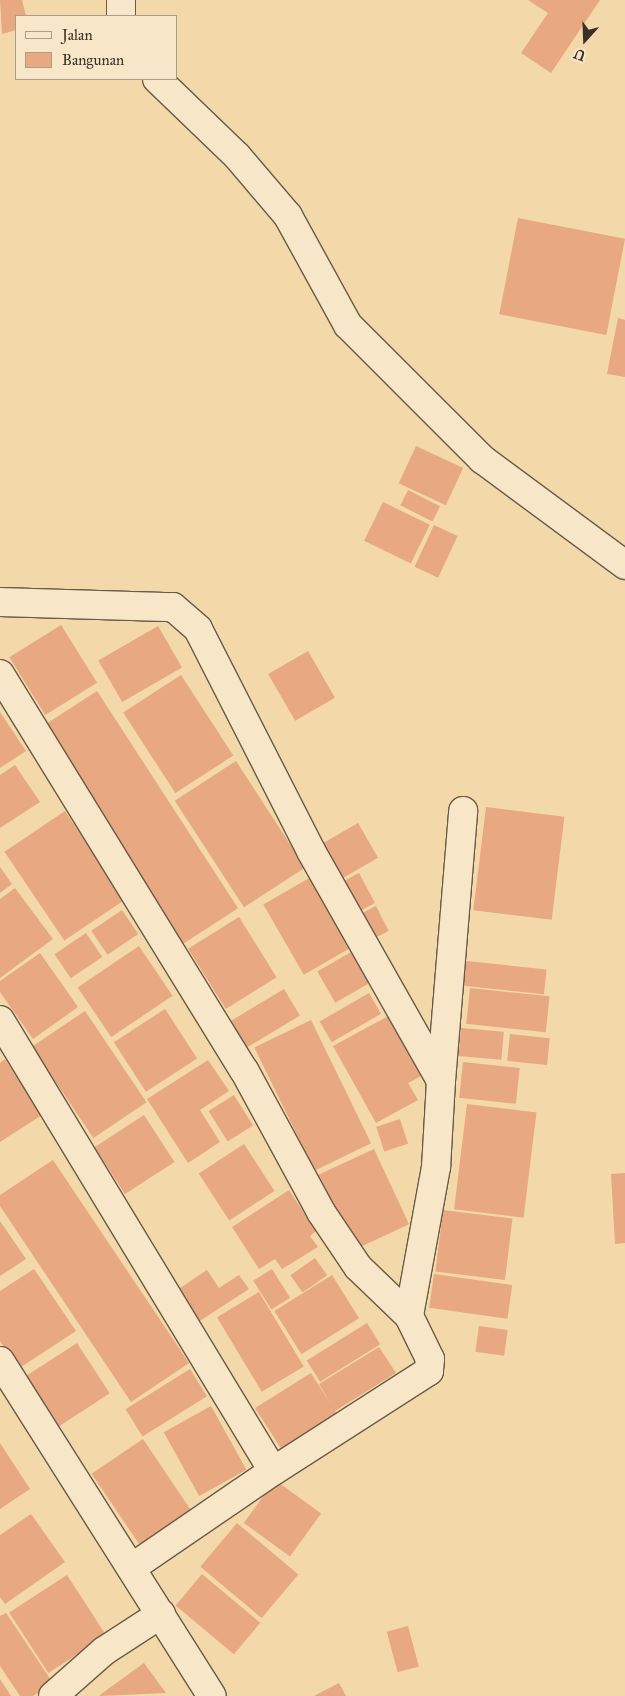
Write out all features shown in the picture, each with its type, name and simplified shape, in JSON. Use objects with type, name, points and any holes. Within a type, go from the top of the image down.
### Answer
[{"type":"street","points":[[120,0],[121,15]]},
{"type":"street","points":[[159,80],[237,156],[288,216],[348,325],[482,459],[625,565]]},
{"type":"street","points":[[0,602],[173,607],[198,629],[311,851],[441,1081]]},
{"type":"street","points":[[0,674],[244,1070],[321,1212],[358,1267],[409,1316],[430,1359],[429,1371],[273,1472],[133,1567]]},
{"type":"street","points":[[409,1316],[436,1168],[441,1081],[463,811]]},
{"type":"street","points":[[0,1020],[273,1472]]},
{"type":"street","points":[[0,1361],[133,1567],[212,1696]]},
{"type":"street","points":[[53,1696],[104,1651],[161,1614]]},
{"type":"building","points":[[0,0],[22,0],[26,15],[15,15],[15,30],[2,34]]},
{"type":"building","points":[[528,0],[600,0],[551,73],[521,53],[548,13]]},
{"type":"building","points":[[518,218],[625,239],[606,335],[499,314]]},
{"type":"building","points":[[618,318],[625,320],[625,377],[607,374]]},
{"type":"building","points":[[416,446],[463,468],[446,505],[399,483]]},
{"type":"building","points":[[408,490],[440,506],[432,521],[400,505]]},
{"type":"building","points":[[383,502],[430,525],[411,563],[364,541]]},
{"type":"building","points":[[434,525],[458,536],[438,578],[415,567]]},
{"type":"building","points":[[61,625],[97,683],[45,715],[9,657]]},
{"type":"building","points":[[158,626],[182,668],[122,702],[98,660]]},
{"type":"building","points":[[308,651],[335,698],[295,721],[268,674]]},
{"type":"building","points":[[181,675],[233,756],[175,793],[123,713]]},
{"type":"building","points":[[97,691],[238,908],[179,946],[38,729]]},
{"type":"building","points":[[0,712],[26,751],[0,768]]},
{"type":"building","points":[[236,761],[305,868],[244,907],[175,801]]},
{"type":"building","points":[[15,765],[40,802],[0,828],[0,775]]},
{"type":"building","points":[[486,807],[564,817],[552,920],[473,910]]},
{"type":"building","points":[[65,811],[125,900],[64,941],[4,852]]},
{"type":"building","points":[[358,823],[378,858],[334,883],[314,848]]},
{"type":"building","points":[[0,867],[12,884],[0,893]]},
{"type":"building","points":[[359,873],[375,903],[352,915],[336,885]]},
{"type":"building","points":[[311,877],[352,947],[304,975],[263,905]]},
{"type":"building","points":[[15,888],[53,939],[0,978],[0,899]]},
{"type":"building","points":[[376,906],[389,931],[366,943],[353,918]]},
{"type":"building","points":[[122,910],[138,934],[108,955],[91,931]]},
{"type":"building","points":[[239,917],[277,977],[226,1009],[188,949]]},
{"type":"building","points":[[86,933],[102,957],[71,978],[54,954]]},
{"type":"building","points":[[139,946],[173,996],[111,1037],[78,987]]},
{"type":"building","points":[[358,948],[376,979],[335,1003],[317,971]]},
{"type":"building","points":[[40,953],[78,1007],[33,1039],[0,992],[0,981]]},
{"type":"building","points":[[466,961],[547,969],[544,994],[463,986]]},
{"type":"building","points":[[470,988],[550,996],[546,1032],[466,1024]]},
{"type":"building","points":[[284,989],[300,1016],[243,1050],[227,1023]]},
{"type":"building","points":[[369,993],[381,1014],[332,1042],[320,1022]]},
{"type":"building","points":[[165,1009],[197,1058],[146,1092],[114,1042]]},
{"type":"building","points":[[85,1011],[147,1102],[93,1138],[32,1047]]},
{"type":"building","points":[[392,1014],[425,1074],[408,1083],[418,1100],[376,1123],[333,1046]]},
{"type":"building","points":[[311,1020],[371,1143],[314,1171],[254,1048]]},
{"type":"building","points":[[461,1028],[504,1032],[501,1060],[459,1056]]},
{"type":"building","points":[[510,1034],[550,1038],[547,1065],[507,1061]]},
{"type":"building","points":[[5,1059],[42,1115],[0,1142],[0,1063]]},
{"type":"building","points":[[208,1060],[229,1091],[200,1110],[220,1142],[188,1163],[147,1099]]},
{"type":"building","points":[[463,1062],[520,1068],[516,1104],[459,1098]]},
{"type":"building","points":[[234,1095],[253,1126],[228,1141],[209,1111]]},
{"type":"building","points":[[467,1104],[536,1113],[524,1218],[454,1209]]},
{"type":"building","points":[[144,1115],[174,1162],[125,1194],[95,1147]]},
{"type":"building","points":[[400,1119],[408,1144],[384,1151],[376,1127]]},
{"type":"building","points":[[244,1144],[274,1191],[229,1220],[199,1173]]},
{"type":"building","points":[[374,1149],[409,1224],[352,1251],[317,1176]]},
{"type":"building","points":[[53,1160],[189,1363],[131,1402],[0,1206],[0,1195]]},
{"type":"building","points":[[625,1173],[625,1243],[615,1244],[611,1174]]},
{"type":"building","points":[[289,1190],[316,1231],[310,1236],[318,1247],[282,1269],[275,1259],[259,1269],[232,1227]]},
{"type":"building","points":[[443,1210],[512,1219],[505,1280],[435,1272]]},
{"type":"building","points":[[0,1221],[26,1259],[0,1276]]},
{"type":"building","points":[[315,1258],[327,1275],[302,1292],[290,1275]]},
{"type":"building","points":[[34,1269],[76,1331],[18,1369],[0,1341],[0,1291]]},
{"type":"building","points":[[272,1269],[290,1298],[271,1309],[253,1281]]},
{"type":"building","points":[[207,1270],[219,1288],[239,1275],[249,1289],[192,1326],[171,1294]]},
{"type":"building","points":[[434,1274],[512,1285],[507,1319],[429,1308]]},
{"type":"building","points":[[332,1275],[359,1318],[301,1354],[274,1311]]},
{"type":"building","points":[[259,1292],[304,1367],[262,1392],[217,1317]]},
{"type":"building","points":[[367,1323],[380,1344],[320,1382],[307,1361]]},
{"type":"building","points":[[479,1326],[508,1330],[504,1356],[475,1352]]},
{"type":"building","points":[[77,1343],[110,1393],[52,1431],[19,1381]]},
{"type":"building","points":[[379,1347],[396,1373],[335,1411],[341,1421],[286,1456],[255,1408],[311,1373],[332,1406],[319,1384]]},
{"type":"building","points":[[190,1369],[207,1396],[143,1436],[126,1409]]},
{"type":"building","points":[[211,1406],[246,1470],[199,1496],[164,1432]]},
{"type":"building","points":[[143,1439],[196,1517],[144,1552],[92,1474]]},
{"type":"building","points":[[0,1443],[30,1489],[0,1509]]},
{"type":"building","points":[[275,1480],[321,1514],[290,1556],[244,1523]]},
{"type":"building","points":[[31,1514],[65,1562],[5,1604],[0,1597],[0,1535]]},
{"type":"building","points":[[237,1523],[298,1574],[262,1618],[200,1567]]},
{"type":"building","points":[[202,1574],[260,1623],[234,1654],[176,1605]]},
{"type":"building","points":[[67,1575],[106,1635],[48,1673],[9,1613]]},
{"type":"building","points":[[6,1613],[53,1683],[33,1696],[20,1696],[0,1666],[0,1616]]},
{"type":"building","points":[[408,1626],[419,1667],[398,1672],[387,1632]]},
{"type":"building","points":[[144,1663],[166,1693],[99,1696],[104,1692]]},
{"type":"building","points":[[0,1679],[11,1696],[0,1696]]},
{"type":"building","points":[[339,1683],[346,1696],[314,1696]]}]
